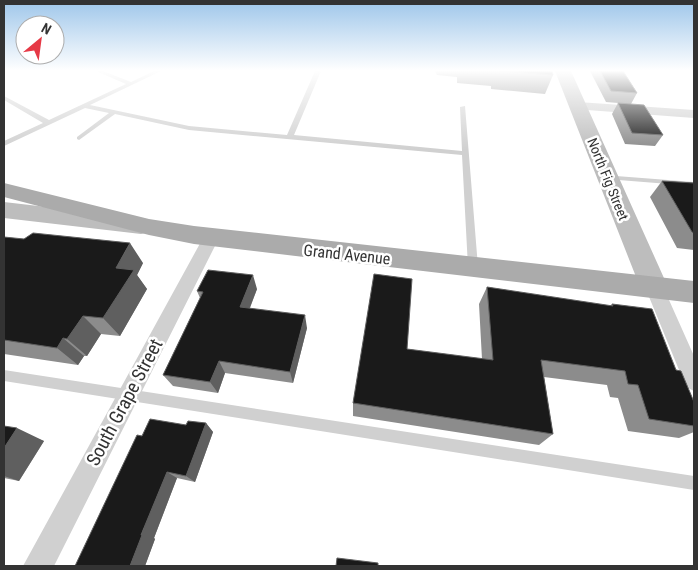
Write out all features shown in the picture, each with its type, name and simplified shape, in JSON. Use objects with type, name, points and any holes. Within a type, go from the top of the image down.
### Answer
[{"type":"main road","name":"Grand Avenue","points":[[4,190],[149,227],[211,238],[694,292]]},
{"type":"street","name":"North Fig Street","points":[[574,98],[654,287]]},
{"type":"street","points":[[578,106],[694,114]]},
{"type":"street","points":[[4,210],[89,222],[149,227]]},
{"type":"street","name":"South Grape Street","points":[[38,566],[211,238]]},
{"type":"street","points":[[654,287],[694,380]]},
{"type":"lane","points":[[4,98],[47,122]]},
{"type":"lane","points":[[4,144],[102,98]]},
{"type":"lane","points":[[289,138],[306,98]]},
{"type":"lane","points":[[84,106],[189,128],[465,153]]},
{"type":"lane","points":[[463,107],[473,267]]},
{"type":"lane","points":[[79,138],[113,113]]},
{"type":"lane","points":[[606,176],[694,184]]},
{"type":"lane","points":[[4,375],[694,483]]},
{"type":"building","points":[[618,103],[644,105],[663,135],[632,133]]},
{"type":"building","points":[[662,181],[694,183],[694,233],[692,232]]},
{"type":"building","points":[[33,233],[130,243],[116,268],[134,270],[103,318],[83,316],[67,339],[63,338],[57,348],[4,340],[4,237],[24,239]]},
{"type":"building","points":[[208,270],[253,275],[240,307],[305,315],[290,372],[219,361],[210,382],[163,375],[203,292],[197,291]]},
{"type":"building","points":[[374,274],[412,279],[407,349],[493,360],[487,287],[613,306],[612,304],[652,309],[676,370],[681,371],[694,402],[694,426],[649,419],[638,385],[628,384],[625,371],[541,360],[553,434],[353,403]]},
{"type":"building","points":[[150,419],[186,425],[188,421],[206,423],[186,476],[167,472],[130,566],[75,566],[137,435],[142,436]]},
{"type":"building","points":[[4,426],[17,428],[4,448]]},
{"type":"building","points":[[337,558],[378,563],[378,566],[336,566]]}]
